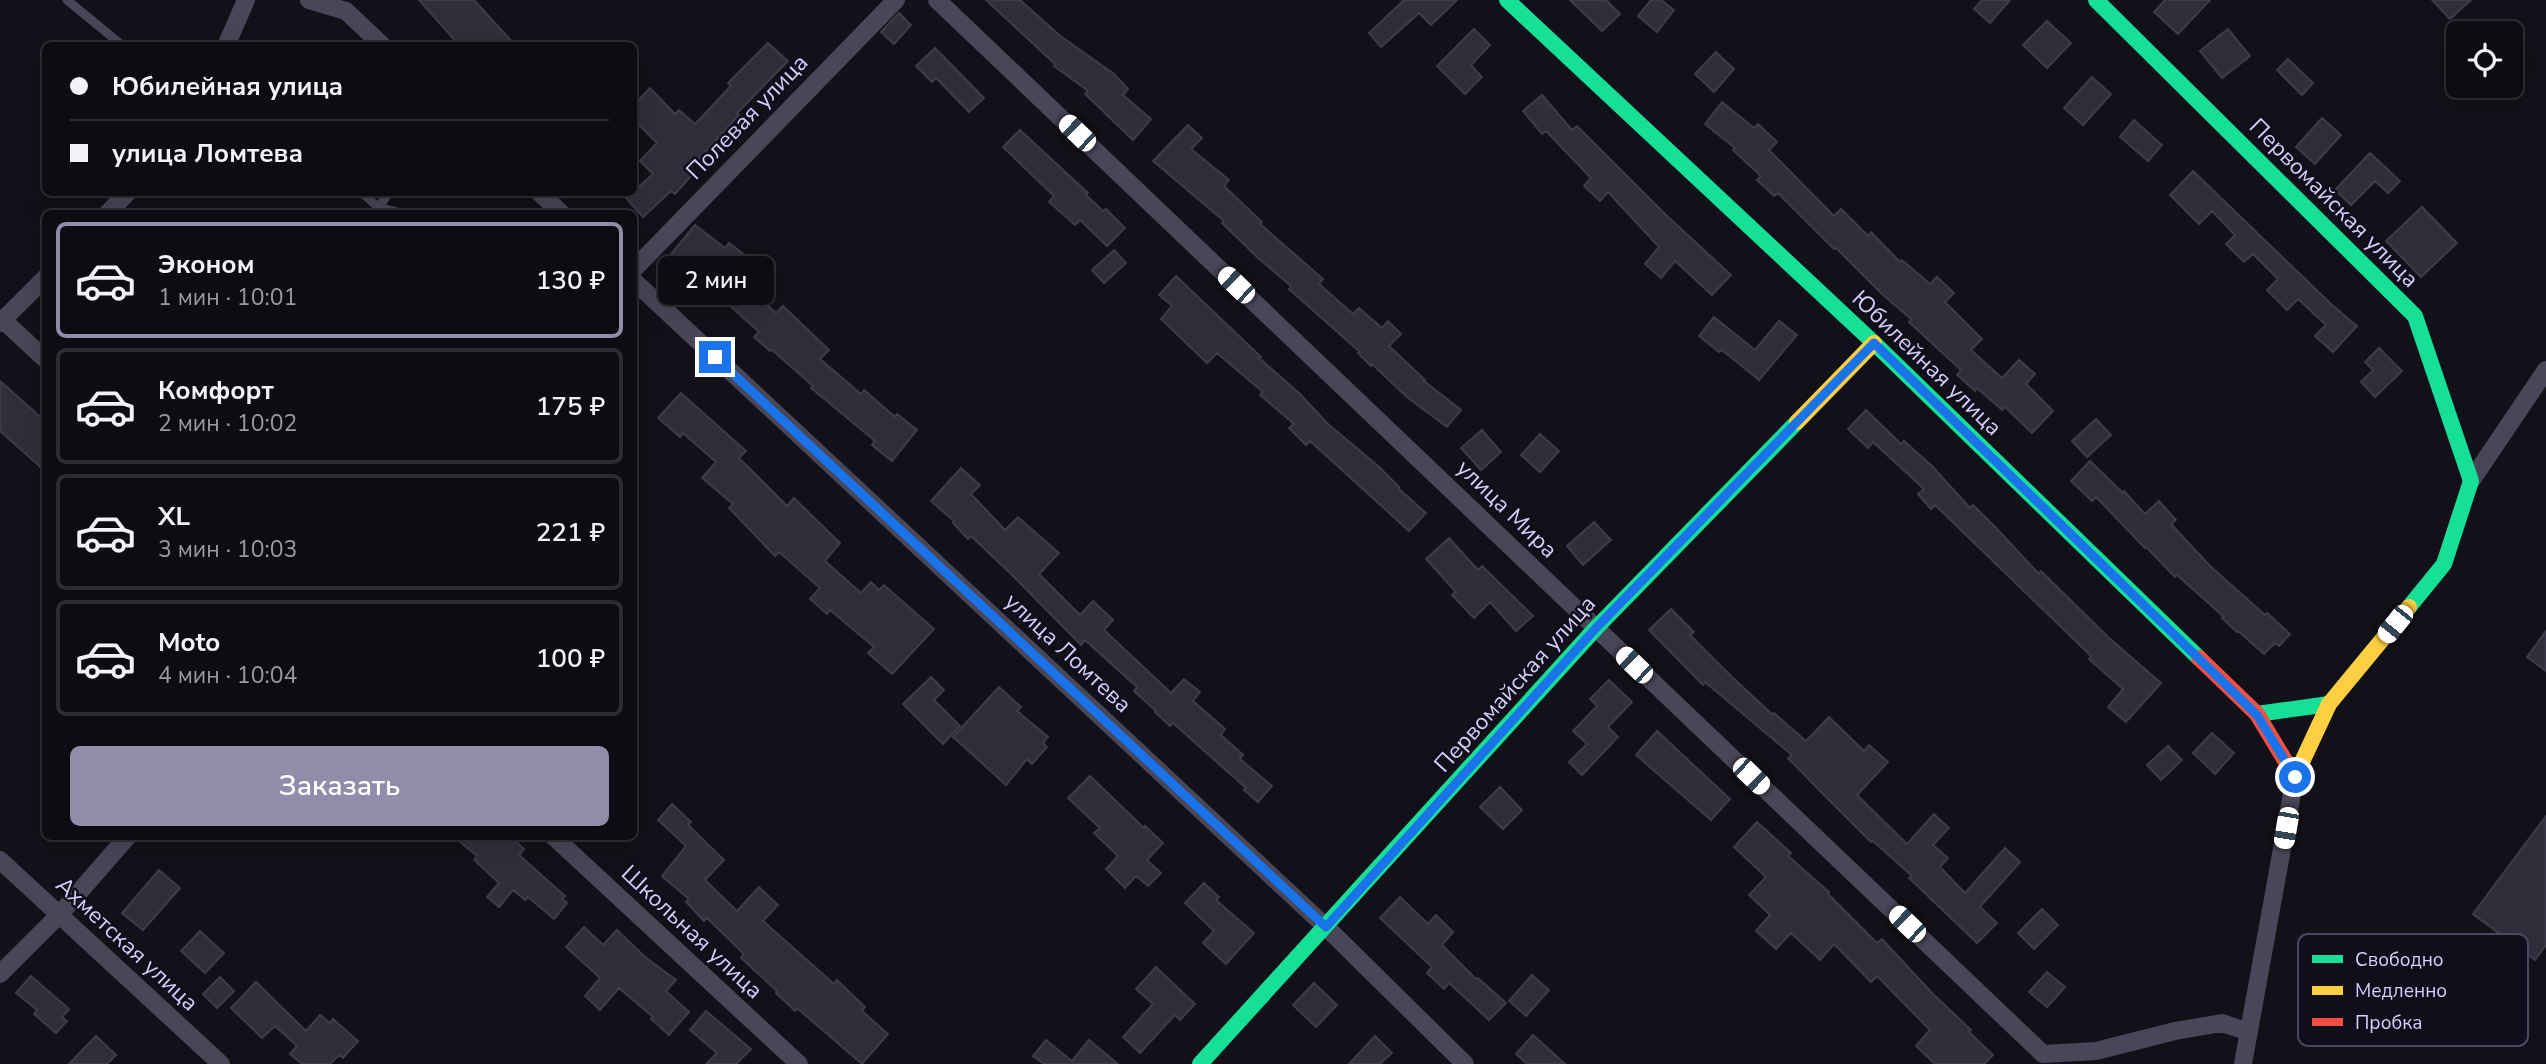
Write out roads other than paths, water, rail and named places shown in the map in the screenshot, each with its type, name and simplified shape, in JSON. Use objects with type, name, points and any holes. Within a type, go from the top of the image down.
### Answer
[{"type":"street","points":[[228,42],[246,0]]},
{"type":"street","points":[[309,0],[346,11],[379,42]]},
{"type":"street","name":"Полевая улица","points":[[637,266],[896,0]]},
{"type":"street","name":"улица Мира","points":[[937,0],[2043,1054],[2096,1052],[2175,1031],[2222,1023],[2249,1032]]},
{"type":"street","name":"Юбилейная улица","points":[[1507,0],[1874,343],[2257,715],[2295,777]]},
{"type":"street","name":"Первомайская улица","points":[[2096,0],[2416,316],[2471,481]]},
{"type":"street","points":[[111,210],[124,196]]},
{"type":"street","points":[[543,196],[558,210]]},
{"type":"street","points":[[42,280],[1,322],[42,357]]},
{"type":"street","name":"улица Ломтева","points":[[637,284],[1326,927],[1465,1064]]},
{"type":"street","name":"Первомайская улица","points":[[1200,1064],[1596,628],[1874,343]]},
{"type":"street","points":[[2244,1064],[2295,777],[2329,704],[2444,564],[2471,481],[2546,370]]},
{"type":"street","points":[[2257,715],[2329,704]]},
{"type":"street","points":[[0,975],[60,914],[125,840]]},
{"type":"street","name":"Школьная улица","points":[[557,840],[799,1064]]},
{"type":"street","name":"Ахметская улица","points":[[0,860],[221,1064]]},
{"type":"lane","points":[[68,0],[117,42]]},
{"type":"lane","points":[[365,196],[377,210]]}]
